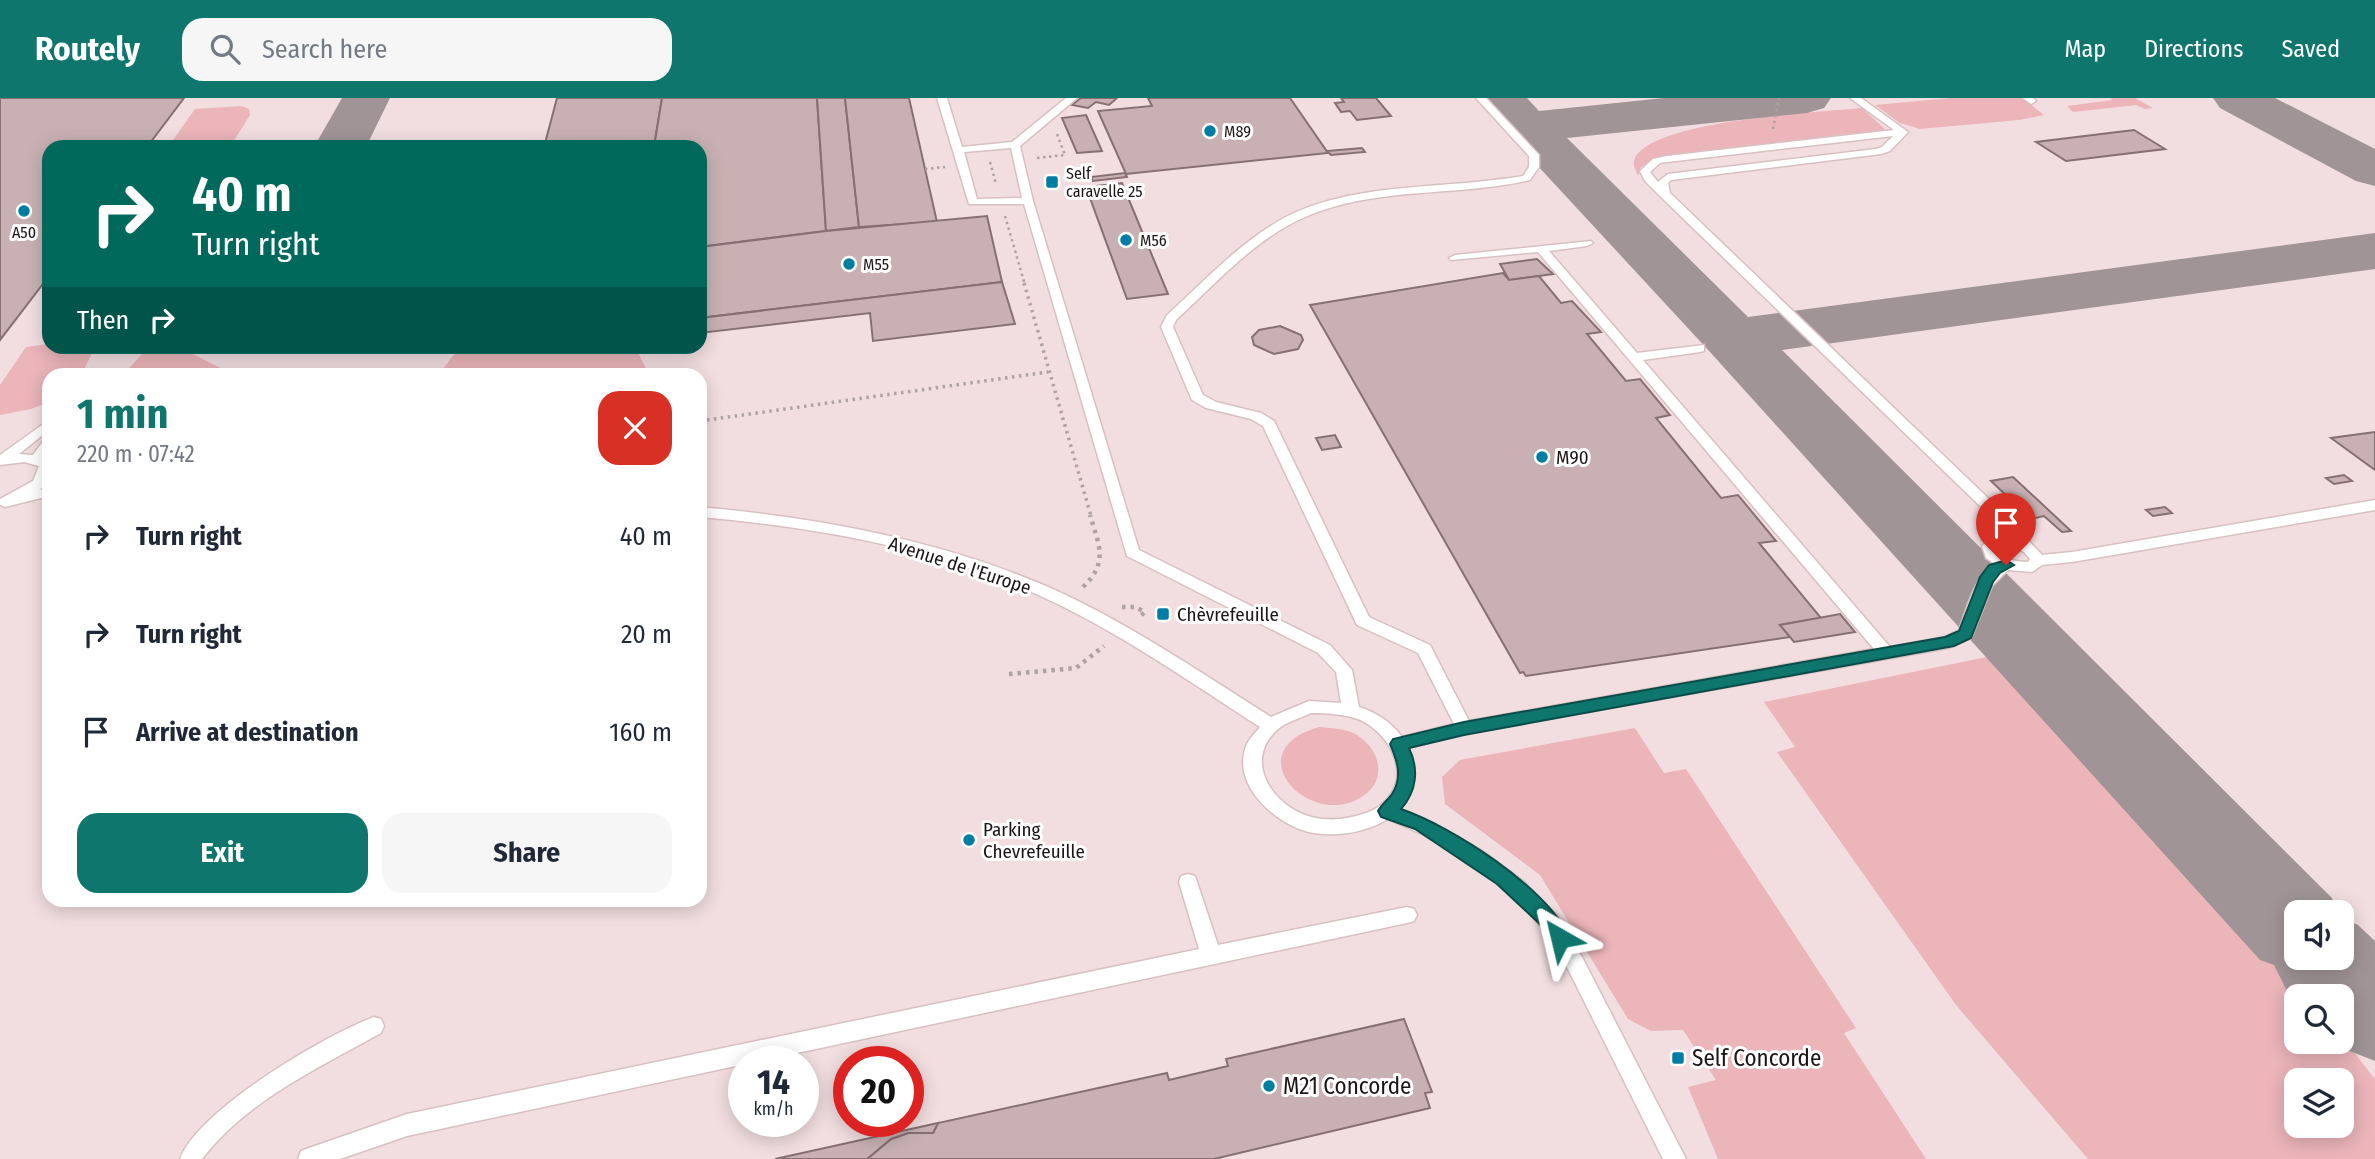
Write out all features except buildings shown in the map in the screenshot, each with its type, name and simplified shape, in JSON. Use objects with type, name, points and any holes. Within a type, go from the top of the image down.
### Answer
[{"type":"lane","points":[[942,98],[972,201],[1028,201]]},
{"type":"lane","points":[[958,150],[1015,145],[1072,98]]},
{"type":"lane","points":[[1464,728],[1424,649],[1363,621],[1269,424],[1256,416],[1211,405],[1197,397],[1167,327],[1171,318],[1264,239],[1300,215],[1356,199],[1526,178],[1533,173],[1534,155],[1481,98]]},
{"type":"lane","points":[[1855,98],[1903,132]]},
{"type":"lane","points":[[1903,132],[1657,162],[1645,171],[1648,179],[1986,504],[2008,539]]},
{"type":"lane","points":[[1665,195],[1663,183],[1668,177],[1877,152],[1886,149],[1903,132]]},
{"type":"lane","points":[[1015,145],[1028,201],[1132,553],[1324,649],[1344,670],[1351,710]]},
{"type":"lane","points":[[1455,258],[1587,243]]},
{"type":"lane","points":[[1541,248],[1886,653]]},
{"type":"lane","points":[[1634,357],[1700,348]]},
{"type":"lane","points":[[0,461],[42,429]]},
{"type":"lane","points":[[37,459],[42,452]]},
{"type":"lane","points":[[0,461],[15,458],[42,462]]},
{"type":"lane","points":[[2,503],[32,489],[42,479]]},
{"type":"lane","points":[[2,503],[42,494]]},
{"type":"lane","points":[[2038,559],[2072,557],[2375,505]]},
{"type":"lane","name":"Avenue de l'Europe","points":[[707,513],[806,524],[904,545],[949,557],[1042,591],[1122,632],[1270,725]]},
{"type":"lane","points":[[2006,565],[1991,554],[1989,545],[1995,540],[2008,539],[2029,547],[2038,559]]},
{"type":"lane","points":[[1399,744],[1464,728],[1948,642],[1965,634],[1986,581],[1994,569],[2006,565],[2032,568],[2038,559]]},
{"type":"lane","points":[[1309,707],[1351,710],[1387,729],[1399,744],[1406,761],[1407,779],[1400,797],[1387,811],[1368,823],[1344,828],[1318,827],[1294,820],[1274,807],[1259,791],[1252,772],[1252,753],[1259,736],[1270,725],[1290,713],[1309,707]]},
{"type":"lane","points":[[1387,811],[1422,824],[1475,857],[1527,898],[1549,921],[1570,955],[1675,1159]]},
{"type":"lane","points":[[1188,882],[1210,955]]},
{"type":"lane","points":[[309,1159],[407,1125],[1407,915]]},
{"type":"lane","points":[[191,1159],[194,1151],[211,1133],[259,1090],[374,1026]]},
{"type":"path","points":[[1770,147],[1779,98]]},
{"type":"path","points":[[1000,146],[989,156],[1000,201],[1101,552],[1098,573],[1080,589],[1091,595]]},
{"type":"path","points":[[707,420],[1048,372]]},
{"type":"path","points":[[1009,674],[1076,668],[1145,612],[1135,607],[1115,607]]},
{"type":"shaded area","points":[[0,98],[2375,98],[2375,1159],[0,1159]]},
{"type":"shaded area","points":[[1951,98],[2022,98],[2044,115],[2019,120],[1920,129],[1900,123],[1875,105]]},
{"type":"shaded area","points":[[2110,98],[2135,98],[2153,108],[2145,109],[2136,105],[2073,112],[2067,106],[2113,100]]},
{"type":"shaded area","points":[[242,106],[249,109],[250,115],[234,140],[173,140],[195,109]]},
{"type":"shaded area","points":[[1862,108],[1885,129],[1880,132],[1834,135],[1836,138],[1657,158],[1641,167],[1638,176],[1634,167],[1634,161],[1645,147],[1669,136],[1700,127],[1775,116]]},
{"type":"shaded area","points":[[42,345],[42,354],[92,354],[85,368],[42,368],[42,405],[0,415],[0,385],[26,347]]},
{"type":"shaded area","points":[[142,354],[193,354],[220,368],[129,368]]},
{"type":"shaded area","points":[[454,354],[639,354],[646,368],[444,368]]},
{"type":"shaded area","points":[[1987,657],[2294,984],[2284,984],[2284,1054],[2354,1052],[2375,1079],[2375,1159],[2088,1159],[1956,1005],[1777,752],[1795,747],[1764,702]]},
{"type":"shaded area","points":[[1319,727],[1351,732],[1360,737],[1374,752],[1377,780],[1363,796],[1343,804],[1322,804],[1304,796],[1290,784],[1282,769],[1283,753],[1294,738]]},
{"type":"shaded area","points":[[1635,728],[1664,773],[1686,769],[1856,1028],[1844,1033],[1926,1159],[1718,1159],[1688,1087],[1716,1080],[1683,1030],[1651,1031],[1628,1019],[1540,875],[1445,804],[1442,777],[1460,760]]},
{"type":"taxiway","points":[[344,140],[366,98]]},
{"type":"taxiway","points":[[1499,98],[1733,338]]},
{"type":"taxiway","points":[[1528,127],[1807,98]]},
{"type":"taxiway","points":[[2237,98],[2375,170]]},
{"type":"taxiway","points":[[1733,338],[2375,251]]},
{"type":"taxiway","points":[[1733,338],[2284,916]]},
{"type":"taxiway","points":[[2335,970],[2375,1012]]},
{"type":"place","name":"M89","points":[[1210,131]]},
{"type":"place","name":"Self caravelle 25","points":[[1052,182]]},
{"type":"place","name":"A50","points":[[24,211]]},
{"type":"place","name":"M56","points":[[1126,240]]},
{"type":"place","name":"M55","points":[[849,264]]},
{"type":"place","name":"M90","points":[[1542,457]]},
{"type":"place","name":"Chèvrefeuille","points":[[1163,614]]},
{"type":"place","name":"Parking Chevrefeuille","points":[[969,840]]},
{"type":"place","name":"Self Concorde","points":[[1678,1058]]},
{"type":"place","name":"M21 Concorde","points":[[1269,1086]]},
{"type":"route","points":[[1560,938],[1549,921],[1504,878],[1422,824],[1387,811],[1400,797],[1407,779],[1406,761],[1399,744],[1464,728],[1948,642],[1965,634],[1986,581],[1994,569],[2006,565]]}]
